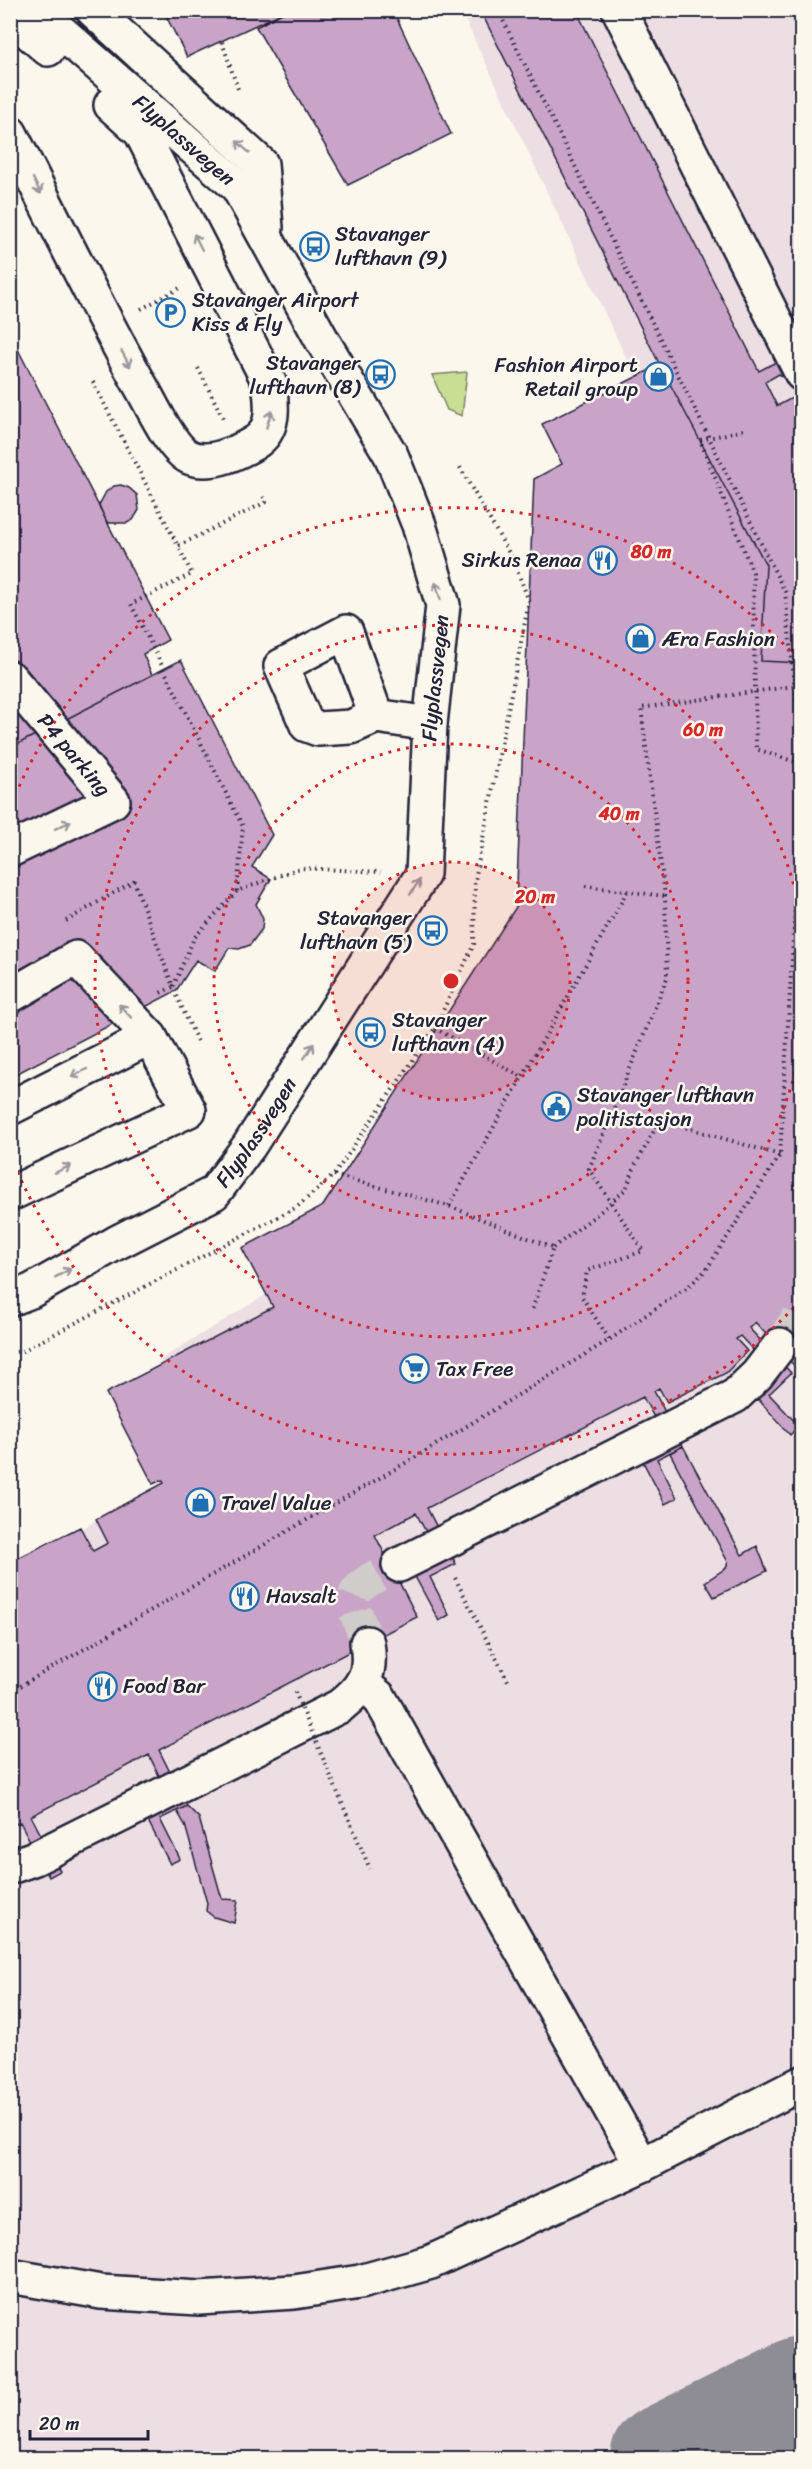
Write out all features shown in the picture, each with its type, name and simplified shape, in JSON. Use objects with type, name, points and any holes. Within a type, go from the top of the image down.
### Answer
[{"type":"lane","name":"Flyplassvegen","points":[[10,1299],[31,1291],[116,1243],[214,1193],[249,1146],[423,874],[430,724],[443,605],[419,525],[391,455],[322,340],[238,187],[36,10]]},
{"type":"lane","points":[[93,10],[261,164],[267,238]]},
{"type":"lane","points":[[620,10],[801,374]]},
{"type":"lane","points":[[10,16],[141,132],[269,382],[273,414],[263,438],[241,451],[217,460],[189,457],[171,440],[107,326],[10,134]]},
{"type":"lane","name":"P4 parking","points":[[10,678],[113,801],[10,850]]},
{"type":"lane","points":[[376,716],[430,724]]},
{"type":"lane","points":[[10,996],[76,958],[150,1037],[189,1110],[10,1194]]},
{"type":"lane","points":[[10,1108],[150,1037]]},
{"type":"lane","points":[[399,1565],[735,1396],[757,1375],[780,1344]]},
{"type":"lane","points":[[10,1867],[35,1858],[340,1706],[357,1692],[368,1674],[368,1643]]},
{"type":"lane","points":[[362,1683],[379,1697],[642,2165]]},
{"type":"lane","points":[[10,2277],[101,2292],[199,2298],[294,2292],[360,2282],[431,2262],[642,2165],[801,2083]]},
{"type":"path","points":[[498,10],[785,592],[794,686],[801,726]]},
{"type":"path","points":[[222,42],[240,93]]},
{"type":"path","points":[[138,310],[184,286]]},
{"type":"path","points":[[198,368],[225,422]]},
{"type":"path","points":[[742,430],[700,440],[753,573],[756,750],[801,764]]},
{"type":"path","points":[[458,464],[513,560],[529,601]]},
{"type":"path","points":[[237,891],[243,827],[131,604],[192,574],[178,546],[266,502],[262,494]]},
{"type":"path","points":[[609,1340],[582,1298],[587,1271],[643,1251],[589,1169],[667,978],[665,896],[641,708],[794,686]]},
{"type":"path","points":[[10,1692],[414,1458],[609,1340],[688,1286],[706,1270],[780,1155],[801,793]]},
{"type":"path","points":[[173,987],[194,938],[237,891],[300,868],[381,872]]},
{"type":"path","points":[[62,923],[134,881],[173,987],[201,1050]]},
{"type":"path","points":[[585,886],[665,896]]},
{"type":"path","points":[[449,1206],[627,892]]},
{"type":"path","points":[[435,1028],[522,1077]]},
{"type":"path","points":[[532,1310],[553,1248],[626,1189],[636,1164],[660,1119],[780,1155]]},
{"type":"path","points":[[334,1175],[449,1206],[553,1248]]},
{"type":"path","points":[[449,1568],[508,1681]]},
{"type":"path","points":[[295,1692],[370,1869]]},
{"type":"shaded area","points":[[461,11],[801,11],[801,2458],[11,2458],[11,1566],[198,1467],[171,1422],[161,1359],[303,1272],[306,1223],[342,1177],[731,578]]},
{"type":"green space","points":[[467,372],[462,416],[447,410],[432,375]]},
{"type":"building","points":[[163,10],[288,10],[187,57]]},
{"type":"building","points":[[288,10],[393,10],[451,134],[348,185],[256,27]]},
{"type":"building","points":[[480,10],[576,10],[759,371],[778,361],[802,378],[802,395],[779,374],[765,382],[777,406],[796,396],[802,406],[802,663],[761,661],[766,565],[660,365]]},
{"type":"building","points":[[10,334],[168,640],[143,654],[152,675],[10,748]]},
{"type":"building","points":[[660,365],[766,565],[761,661],[802,663],[800,1372],[755,1322],[749,1328],[791,1373],[769,1394],[799,1426],[790,1435],[751,1391],[769,1367],[740,1336],[736,1339],[747,1351],[726,1373],[667,1402],[659,1388],[654,1391],[683,1446],[657,1459],[677,1498],[665,1504],[639,1454],[663,1434],[643,1397],[427,1508],[456,1564],[430,1577],[449,1615],[439,1621],[412,1571],[436,1551],[416,1513],[375,1535],[417,1617],[159,1750],[187,1806],[160,1819],[180,1859],[170,1864],[144,1813],[168,1794],[149,1755],[31,1816],[60,1871],[49,1877],[20,1822],[10,1827],[10,1562],[80,1527],[93,1551],[108,1543],[96,1519],[164,1483],[162,1480],[153,1484],[106,1393],[273,1307],[242,1248],[323,1206],[516,907],[534,479],[562,464],[542,424]]},
{"type":"building","points":[[121,485],[137,495],[139,510],[133,520],[127,523],[107,523],[99,505],[106,492],[114,486]]},
{"type":"building","points":[[181,660],[272,835],[252,867],[271,879],[256,904],[263,919],[262,929],[250,945],[239,949],[229,948],[215,971],[196,960],[176,991],[10,1077],[10,748]]},
{"type":"building","points":[[683,1446],[742,1555],[757,1546],[767,1571],[714,1597],[705,1582],[726,1568],[728,1562],[670,1453]]},
{"type":"building","points":[[187,1806],[199,1818],[222,1899],[238,1900],[234,1923],[214,1917],[206,1911],[207,1903],[185,1825],[177,1811]]},
{"type":"taxiway","points":[[663,2458],[802,2389]]},
{"type":"tunnel","points":[[780,1345],[802,1311]]},
{"type":"tunnel","points":[[367,1643],[354,1607],[356,1592],[368,1581],[399,1565]]},
{"type":"place","name":"Stavanger lufthavn (9)","points":[[314,246]]},
{"type":"place","name":"Stavanger Airport Kiss & Fly","points":[[171,312]]},
{"type":"place","name":"Stavanger lufthavn (8)","points":[[381,375]]},
{"type":"place","name":"Fashion Airport Retail group","points":[[659,377]]},
{"type":"place","name":"Sirkus Renaa","points":[[602,560]]},
{"type":"place","name":"Æra Fashion","points":[[641,639]]},
{"type":"place","name":"Stavanger lufthavn (5)","points":[[432,930]]},
{"type":"place","name":"Stavanger lufthavn (4)","points":[[371,1032]]},
{"type":"place","name":"Stavanger lufthavn politistasjon","points":[[556,1107]]},
{"type":"place","name":"Tax Free","points":[[415,1369]]},
{"type":"place","name":"Travel Value","points":[[200,1503]]},
{"type":"place","name":"Havsalt","points":[[245,1596]]},
{"type":"place","name":"Food Bar","points":[[102,1686]]}]
